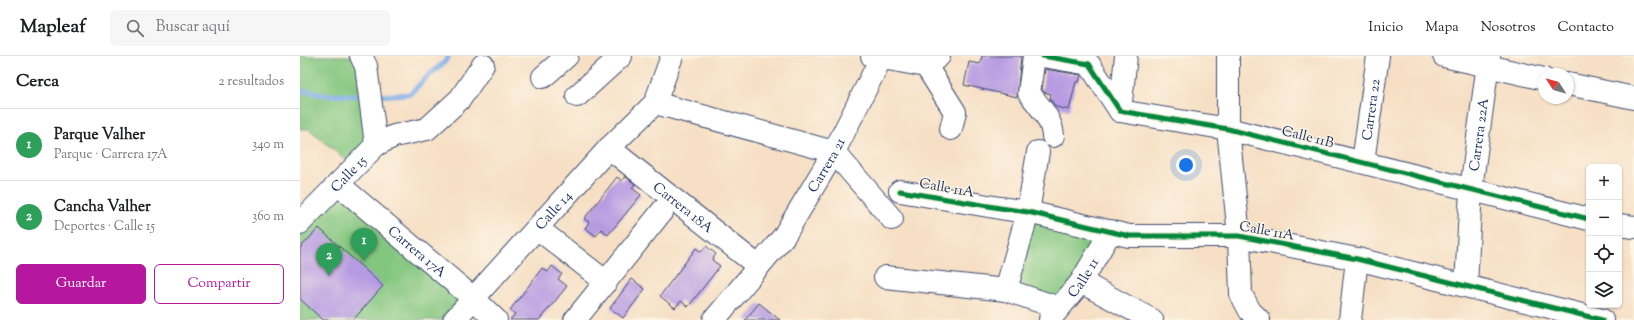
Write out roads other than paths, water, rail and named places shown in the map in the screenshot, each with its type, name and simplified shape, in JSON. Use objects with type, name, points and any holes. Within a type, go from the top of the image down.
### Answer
[{"type":"street","points":[[543,77],[567,56]]},
{"type":"street","points":[[577,96],[620,56]]},
{"type":"street","points":[[672,56],[655,103],[834,152],[892,219]]},
{"type":"street","points":[[1034,56],[1029,93],[1053,127],[1053,136]]},
{"type":"street","points":[[1043,56],[1089,64],[1120,111]]},
{"type":"street","points":[[1120,111],[1126,56]]},
{"type":"street","points":[[1228,56],[1228,129],[1239,236],[1241,294],[1250,311],[1260,320]]},
{"type":"street","name":"Carrera 22","points":[[1363,162],[1378,56]]},
{"type":"street","points":[[1444,56],[1489,61],[1538,77]]},
{"type":"street","points":[[878,57],[933,61],[955,112],[951,129]]},
{"type":"street","name":"Carrera 21","points":[[714,320],[784,236],[834,152],[878,57]]},
{"type":"street","name":"Calle 15","points":[[300,223],[376,145],[364,61]]},
{"type":"street","name":"Carrera 22A","points":[[1466,286],[1471,189],[1489,61]]},
{"type":"street","points":[[376,145],[394,136],[427,129],[460,99],[483,65]]},
{"type":"street","points":[[1574,85],[1634,98]]},
{"type":"street","name":"Calle 14","points":[[454,320],[609,148],[655,103]]},
{"type":"street","name":"Calle 11B","points":[[1120,111],[1228,129],[1586,218]]},
{"type":"street","name":"Carrera 18A","points":[[609,148],[758,266]]},
{"type":"street","points":[[1006,290],[1028,212],[1038,152]]},
{"type":"street","name":"Carrera 17A","points":[[338,184],[473,298],[496,320]]},
{"type":"street","name":"Calle 11A","points":[[900,191],[1028,212],[1129,236],[1239,236],[1357,259],[1602,320]]},
{"type":"street","points":[[575,320],[663,210]]},
{"type":"street","points":[[1622,225],[1634,227]]},
{"type":"street","points":[[537,228],[606,282]]},
{"type":"street","name":"Calle 11","points":[[1054,314],[1080,282],[1111,232]]},
{"type":"street","points":[[1350,320],[1357,259]]},
{"type":"street","points":[[886,277],[1006,290],[1054,314]]},
{"type":"street","points":[[1080,282],[1152,320]]},
{"type":"waterway","points":[[376,96],[410,94],[429,75],[444,63],[449,56]]},
{"type":"waterway","points":[[300,91],[308,91],[323,95],[366,96]]},
{"type":"place","name":"Parque Valher","points":[[364,261]]},
{"type":"place","name":"Cancha Valher","points":[[329,276]]}]
